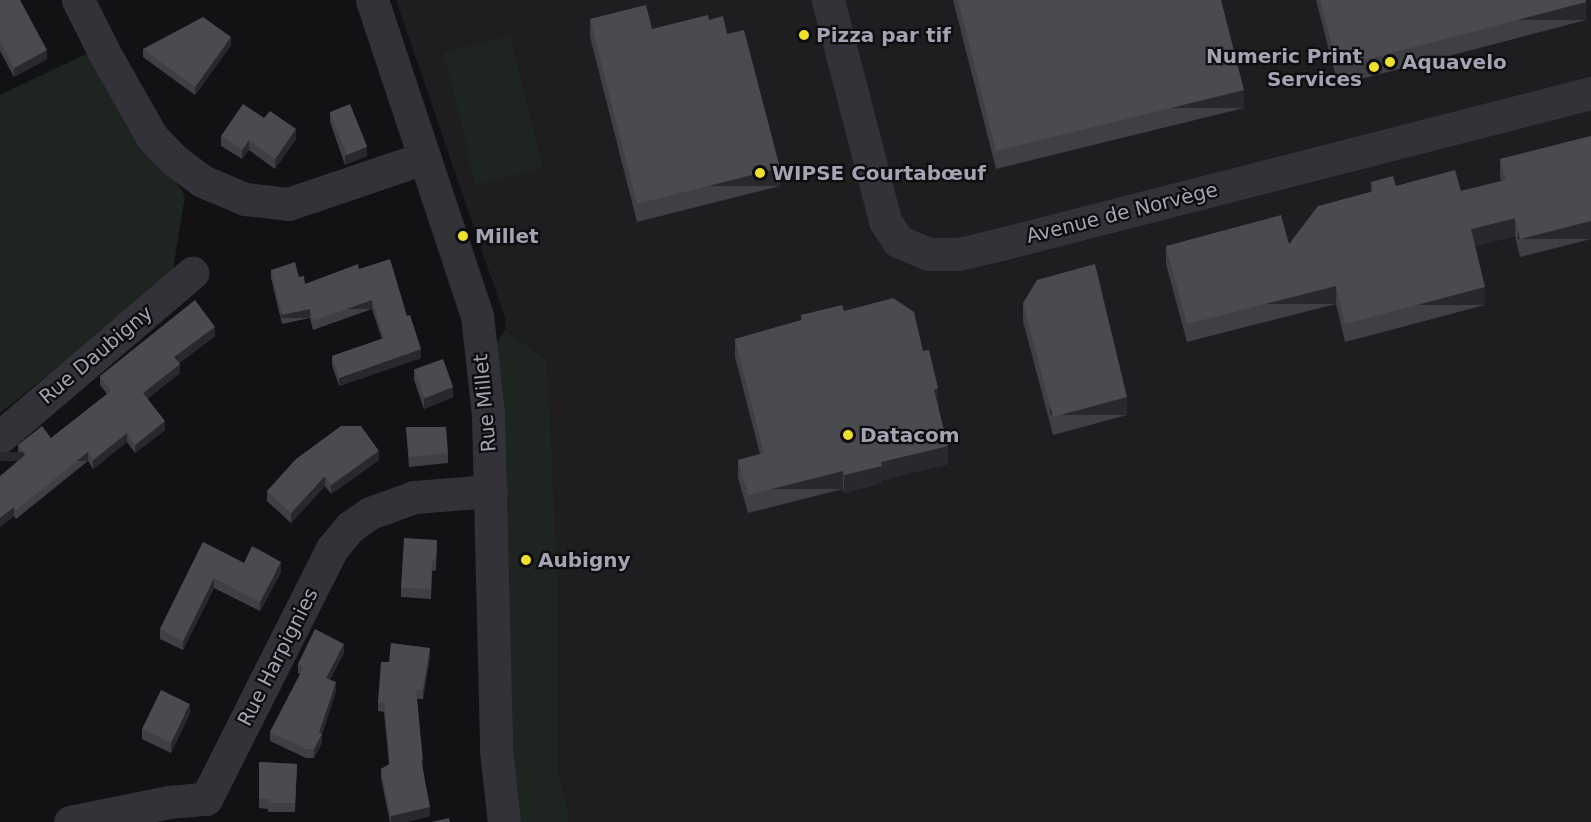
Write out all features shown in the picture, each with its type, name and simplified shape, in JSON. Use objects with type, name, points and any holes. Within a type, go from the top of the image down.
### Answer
[{"type":"street","points":[[78,0],[105,54],[152,137],[173,159],[202,181],[245,199],[288,204],[424,159]]},
{"type":"street","name":"Rue Millet","points":[[372,0],[476,310],[488,415],[496,751],[504,822]]},
{"type":"street","name":"Avenue de Norvège","points":[[828,0],[885,221],[898,241],[929,254],[958,254],[1000,244],[1591,93]]},
{"type":"street","name":"Rue Daubigny","points":[[1,436],[192,273]]},
{"type":"street","name":"Rue Harpignies","points":[[70,822],[169,802],[207,811],[332,549],[351,527],[385,506],[414,497],[491,491]]},
{"type":"shaded area","points":[[396,0],[1591,0],[1591,822],[570,822],[558,769],[547,360],[505,330],[506,321]]},
{"type":"shaded area","points":[[510,36],[543,168],[476,185],[443,53]]},
{"type":"shaded area","points":[[92,51],[185,196],[172,276],[0,413],[0,95]]},
{"type":"shaded area","points":[[505,330],[547,360],[558,592],[558,769],[570,822],[513,822],[492,349]]},
{"type":"building","points":[[0,0],[20,0],[47,50],[14,68],[0,41]]},
{"type":"building","points":[[958,0],[1221,0],[1244,90],[996,151]]},
{"type":"building","points":[[1320,0],[1586,0],[1586,2],[1338,67]]},
{"type":"building","points":[[646,5],[652,29],[708,15],[709,20],[723,16],[727,34],[744,30],[780,168],[637,204],[590,19]]},
{"type":"building","points":[[203,17],[231,37],[195,87],[143,49]]},
{"type":"building","points":[[243,104],[264,118],[270,111],[296,129],[275,159],[249,140],[242,150],[221,136]]},
{"type":"building","points":[[350,104],[367,147],[347,155],[330,112]]},
{"type":"building","points":[[1591,136],[1591,221],[1520,239],[1515,218],[1471,229],[1485,287],[1345,324],[1336,286],[1187,324],[1166,246],[1281,215],[1289,244],[1318,206],[1374,191],[1371,182],[1393,176],[1396,186],[1455,170],[1461,191],[1506,180],[1500,159]]},
{"type":"building","points":[[390,259],[407,316],[410,315],[421,349],[339,378],[332,356],[384,338],[372,300],[313,321],[310,309],[282,315],[271,270],[295,262],[299,277],[304,276],[305,284],[358,264],[359,269]]},
{"type":"building","points":[[1095,264],[1127,397],[1053,417],[1023,303],[1037,280]]},
{"type":"building","name":"Datacom","points":[[893,298],[914,312],[923,351],[929,350],[938,388],[934,390],[948,446],[881,462],[882,466],[844,475],[843,471],[748,495],[738,460],[764,453],[735,339],[802,320],[801,315],[842,305],[844,311]]},
{"type":"building","points":[[195,300],[215,327],[174,357],[180,364],[143,393],[165,421],[135,445],[127,433],[93,460],[88,452],[16,510],[14,507],[0,518],[0,476],[25,455],[18,445],[42,426],[51,438],[111,391],[100,376]]},
{"type":"building","points":[[443,359],[453,387],[424,398],[414,370]]},
{"type":"building","points":[[341,426],[361,426],[379,451],[331,485],[325,476],[291,513],[267,491],[296,459]]},
{"type":"building","points":[[406,427],[446,427],[448,453],[409,457]]},
{"type":"building","points":[[404,538],[437,540],[436,560],[432,561],[431,589],[401,588]]},
{"type":"building","points":[[203,542],[244,563],[252,546],[281,562],[260,602],[214,578],[183,641],[160,629]]},
{"type":"building","points":[[315,629],[344,644],[326,678],[336,682],[319,732],[322,734],[314,749],[306,749],[270,732],[304,667],[298,664]]},
{"type":"building","points":[[391,643],[430,648],[423,690],[416,690],[423,760],[421,760],[430,807],[391,816],[381,769],[390,764],[384,702],[378,702],[381,662],[389,662]]},
{"type":"building","points":[[161,690],[190,704],[171,743],[142,729]]},
{"type":"building","points":[[259,762],[297,764],[295,803],[268,803],[269,799],[259,799]]},
{"type":"building","points":[[449,818],[450,822],[431,822]]},
{"type":"place","name":"Pizza par tif","points":[[804,35]]},
{"type":"place","name":"Aquavelo","points":[[1390,62]]},
{"type":"place","name":"Numeric Print Services","points":[[1374,67]]},
{"type":"place","name":"WIPSE Courtabœuf","points":[[760,173]]},
{"type":"place","name":"Millet","points":[[463,236]]},
{"type":"place","name":"Datacom","points":[[848,435]]},
{"type":"place","name":"Aubigny","points":[[526,560]]}]
